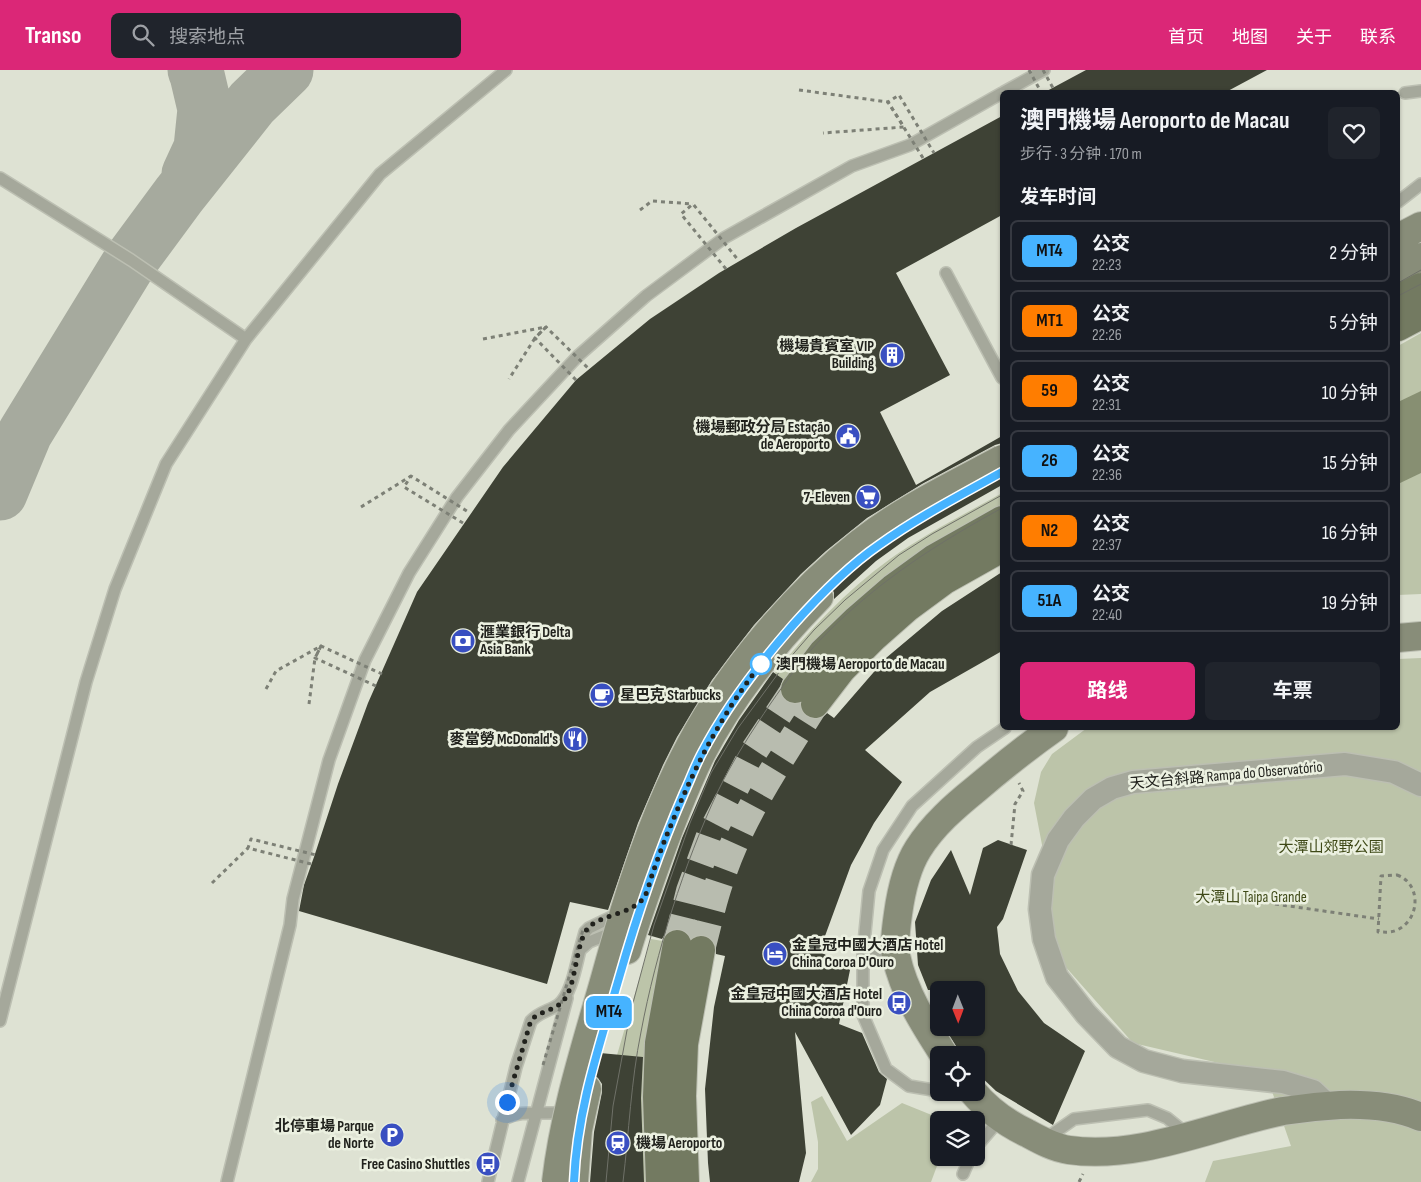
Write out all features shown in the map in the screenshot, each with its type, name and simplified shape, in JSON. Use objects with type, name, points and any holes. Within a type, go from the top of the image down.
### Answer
[{"type":"main road","points":[[1400,298],[1421,287]]},
{"type":"main road","points":[[1400,327],[1421,315]]},
{"type":"main road","points":[[1000,521],[933,559],[893,588],[856,620],[823,652],[805,697],[842,669],[873,638],[908,608],[945,580],[1000,549]]},
{"type":"main road","points":[[660,1182],[657,1098],[659,1043],[689,947],[682,1096],[685,1182]]},
{"type":"street","points":[[1400,237],[1421,226]]},
{"type":"street","points":[[1400,269],[1421,257]]},
{"type":"street","points":[[556,1182],[562,1139],[572,1093],[616,938],[650,837],[692,742],[750,654],[802,596],[859,543],[889,522],[1000,460]]},
{"type":"street","points":[[574,1182],[583,1103],[635,922],[664,842],[701,755],[721,720],[766,656],[818,598],[878,546],[941,506],[1000,473]]},
{"type":"street","points":[[1400,638],[1421,636]]},
{"type":"street","points":[[938,1046],[914,1006],[896,956],[896,931],[907,871],[917,850],[925,839],[960,802],[1011,759],[1051,730]]},
{"type":"street","name":"天文台斜路 Rampa do Observatório","points":[[1329,1106],[1313,1091],[1283,1082],[1182,1071],[1144,1061],[1118,1047],[1086,1014],[1057,977],[1044,939],[1040,909],[1043,875],[1058,840],[1074,818],[1094,799],[1112,788],[1133,782],[1345,764],[1394,772],[1421,785]]},
{"type":"street","points":[[980,1101],[1001,1118],[1042,1141],[1067,1150],[1129,1150],[1284,1111],[1329,1106],[1365,1104],[1384,1106],[1421,1117]]},
{"type":"lane","points":[[0,1021],[86,682],[115,589],[166,464],[246,339],[380,174],[506,70]]},
{"type":"lane","points":[[1008,90],[1044,70]]},
{"type":"lane","points":[[1405,93],[1421,91]]},
{"type":"lane","points":[[228,1182],[290,925],[293,899],[329,760],[364,660],[409,573],[457,497],[509,430],[578,356],[646,296],[724,238],[852,166],[910,144],[1000,95]]},
{"type":"lane","points":[[0,178],[132,260],[246,339]]},
{"type":"lane","points":[[1400,200],[1421,184]]},
{"type":"lane","points":[[946,273],[1000,373]]},
{"type":"lane","points":[[930,1090],[909,1086],[886,1069],[863,1015],[863,953],[869,891],[883,850],[912,806],[977,747],[1002,730]]},
{"type":"lane","points":[[518,1182],[568,992],[586,932],[589,928],[631,908],[644,897]]},
{"type":"lane","points":[[580,950],[589,942],[630,926],[635,922]]},
{"type":"lane","points":[[863,953],[896,956]]},
{"type":"lane","points":[[488,1182],[518,1058],[531,1020],[536,1015],[558,1005],[563,1001],[568,992]]},
{"type":"lane","points":[[502,1120],[512,1115],[537,1112],[561,1113],[576,1110],[583,1103]]},
{"type":"lane","points":[[1042,1141],[1074,1119],[1148,1110],[1167,1118],[1188,1136]]},
{"type":"lane","points":[[985,1137],[1001,1118]]},
{"type":"lane","points":[[963,1174],[966,1166]]},
{"type":"path","points":[[1029,70],[1040,90]]},
{"type":"path","points":[[1044,70],[1053,88]]},
{"type":"path","points":[[799,90],[888,102],[898,96],[934,153]]},
{"type":"path","points":[[888,102],[923,158]]},
{"type":"path","points":[[823,133],[904,127]]},
{"type":"path","points":[[640,210],[652,201],[693,204],[739,261]]},
{"type":"path","points":[[693,204],[681,214],[726,270]]},
{"type":"path","points":[[509,379],[535,338],[546,327]]},
{"type":"path","points":[[483,339],[546,327]]},
{"type":"path","points":[[546,327],[589,369]]},
{"type":"path","points":[[535,338],[576,380]]},
{"type":"path","points":[[361,507],[411,476]]},
{"type":"path","points":[[411,476],[470,513]]},
{"type":"path","points":[[411,476],[404,487],[463,524]]},
{"type":"path","points":[[309,704],[315,658],[321,646]]},
{"type":"path","points":[[321,646],[382,674]]},
{"type":"path","points":[[266,689],[276,671],[321,646]]},
{"type":"path","points":[[315,658],[376,686]]},
{"type":"path","points":[[1011,845],[1014,816]]},
{"type":"path","points":[[212,883],[248,848],[251,839],[316,855]]},
{"type":"path","points":[[248,848],[311,864]]},
{"type":"path","points":[[1397,875],[1405,878],[1412,886],[1416,895],[1416,906],[1413,915],[1398,930],[1388,932],[1378,932],[1379,919],[1381,876],[1397,875]]},
{"type":"path","points":[[1275,904],[1379,919]]},
{"type":"path","points":[[544,1065],[583,930],[596,933]]},
{"type":"path","points":[[1079,1182],[1083,1175]]},
{"type":"green space","points":[[1421,333],[1421,594],[1400,595],[1400,345]]},
{"type":"green space","points":[[1000,494],[1000,513],[788,683],[775,673],[801,642],[858,584],[890,559],[945,524]]},
{"type":"green space","name":"大潭山 Taipa Grande","points":[[1421,658],[1421,1182],[1205,1182],[1213,1161],[1291,1146],[1266,1074],[1133,1043],[1048,947],[1047,871],[1034,803],[1041,772],[1052,754],[1084,730],[1400,730],[1400,659]]},
{"type":"green space","points":[[651,939],[668,942],[646,1097],[644,1138],[646,1182],[596,1182],[605,1096]]},
{"type":"green space","points":[[822,1096],[847,1141],[902,1103],[930,1114],[930,1166],[937,1166],[931,1182],[811,1182],[818,1169],[818,1142],[811,1102]]},
{"type":"shaded area","points":[[1421,391],[1421,473],[1400,483],[1400,401]]},
{"type":"building","points":[[1086,70],[1267,70],[1230,90],[1049,90]]},
{"type":"building","points":[[1000,117],[1000,216],[896,273],[950,375],[880,412],[916,485],[1000,437],[1000,444],[922,484],[867,518],[801,574],[754,625],[712,680],[677,737],[638,823],[608,910],[570,902],[547,984],[299,911],[304,885],[338,784],[368,703],[417,592],[503,467],[576,380],[650,319],[719,273],[796,228]]},
{"type":"building","points":[[1000,477],[1000,486],[908,538],[876,561],[834,599],[832,588],[886,543]]},
{"type":"building","name":"金皇冠中國大酒店 Hotel China Coroa D'Ouro","points":[[1000,573],[1000,652],[930,692],[865,750],[902,782],[874,823],[851,865],[821,952],[850,970],[839,1024],[862,1033],[879,1072],[887,1079],[880,1105],[851,1135],[795,1032],[806,1153],[799,1182],[710,1182],[705,1089],[714,1007],[725,956],[716,954],[715,944],[711,938],[704,935],[696,935],[691,938],[687,932],[679,929],[671,930],[662,939],[648,935],[682,838],[715,761],[739,720],[773,672],[783,679],[780,688],[781,696],[785,701],[800,704],[805,716],[812,719],[820,719],[827,713],[834,718],[886,658],[942,611]]},
{"type":"building","points":[[998,840],[1027,850],[1003,919],[997,927],[1000,954],[1018,991],[1044,1023],[1085,1051],[1053,1125],[996,1091],[985,1081],[985,1046],[956,1046],[950,1036],[985,1036],[985,981],[930,981],[930,990],[928,990],[918,965],[915,922],[931,880],[951,850],[970,895],[983,848]]},
{"type":"building","points":[[600,1053],[643,1057],[641,1098],[644,1182],[590,1182],[594,1132],[602,1092],[602,1084],[594,1075]]},
{"type":"taxiway","points":[[189,174],[201,148],[205,109],[195,70]]},
{"type":"taxiway","points":[[0,493],[25,433],[131,260],[179,195],[252,103],[286,70]]},
{"type":"tunnel","points":[[677,944],[690,891],[710,836],[754,751],[795,689]]},
{"type":"tunnel","points":[[701,950],[720,879],[742,826],[765,784],[815,704]]},
{"type":"tram line","points":[[1400,282],[1421,270]]},
{"type":"tram line","points":[[1400,295],[1421,284]]},
{"type":"tram line","points":[[606,1182],[613,1106],[630,1014],[654,925],[690,823],[711,773],[738,728],[788,660],[814,630],[845,600],[899,555],[932,534],[1000,496]]},
{"type":"tram line","points":[[623,1182],[630,1107],[641,1032],[663,940],[694,848],[718,791],[730,768],[757,724],[790,677],[817,644],[844,616],[908,565],[1000,509]]},
{"type":"bus line","name":"MT4","points":[[574,1182],[578,1130],[586,1092],[635,922],[676,811],[701,755],[721,720],[766,656],[818,598],[853,566],[878,546],[907,527],[1000,473]]},
{"type":"place","name":"機場貴賓室 VIP Building","points":[[892,355]]},
{"type":"place","name":"機場郵政分局 Estação de Aeroporto","points":[[848,436]]},
{"type":"place","name":"7-Eleven","points":[[868,497]]},
{"type":"place","name":"滙業銀行 Delta Asia Bank","points":[[463,641]]},
{"type":"place","name":"澳門機場 Aeroporto de Macau","points":[[761,664]]},
{"type":"place","name":"星巴克 Starbucks","points":[[602,695]]},
{"type":"place","name":"麥當勞 McDonald's","points":[[575,739]]},
{"type":"place","name":"金皇冠中國大酒店 Hotel China Coroa D'Ouro","points":[[775,954]]},
{"type":"place","name":"金皇冠中國大酒店 Hotel China Coroa d'Ouro","points":[[899,1003]]},
{"type":"place","name":"北停車場 Parque de Norte","points":[[392,1135]]},
{"type":"place","name":"機場 Aeroporto","points":[[618,1143]]},
{"type":"place","name":"Free Casino Shuttles","points":[[488,1164]]},
{"type":"route","points":[[507,1102],[531,1020],[536,1015],[563,1001],[568,992],[583,939],[589,928],[593,924],[631,908],[644,897],[676,811],[701,755],[721,720],[761,664]]},
{"type":"park label","name":"大潭山郊野公園","points":[[1331,847]]}]
